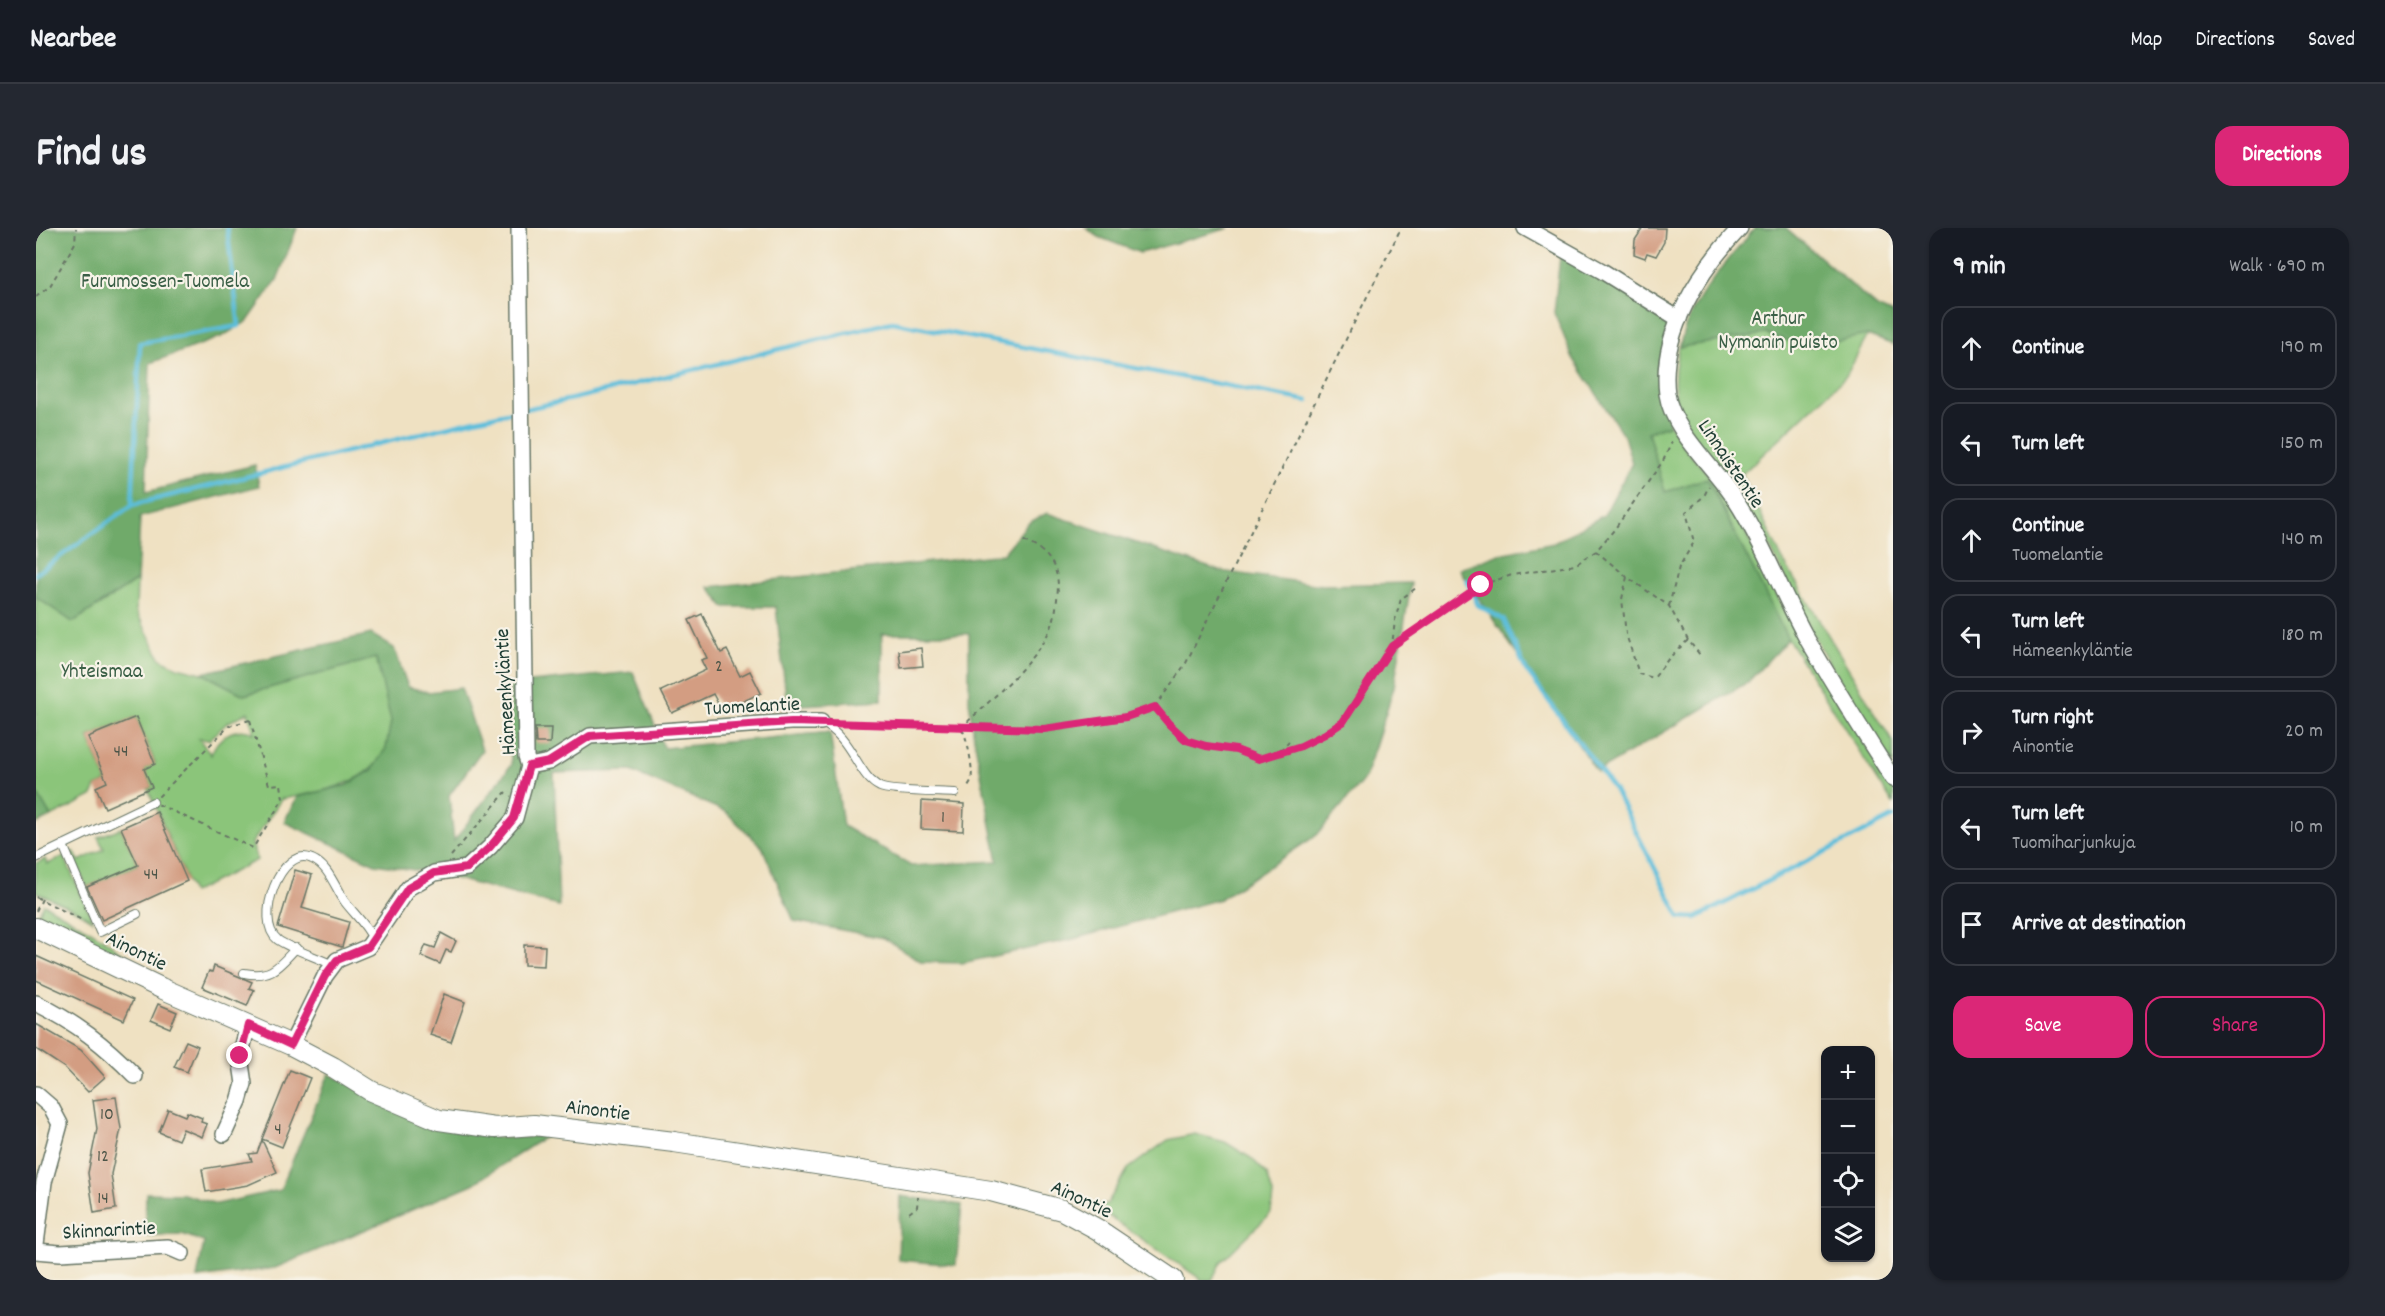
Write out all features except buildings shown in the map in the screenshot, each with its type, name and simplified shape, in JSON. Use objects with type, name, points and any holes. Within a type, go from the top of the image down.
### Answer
[{"type":"street","name":"Hämeenkyläntie","points":[[333,964],[337,960],[368,947],[408,888],[434,873],[467,868],[490,847],[514,818],[529,766],[526,757],[523,681],[519,228]]},
{"type":"street","points":[[1525,228],[1602,271],[1679,319]]},
{"type":"street","name":"Linnaistentie","points":[[1740,228],[1701,278],[1679,319],[1671,345],[1667,392],[1669,400],[1688,440],[1737,502],[1807,639],[1893,779]]},
{"type":"street","name":"Tuomelantie","points":[[529,766],[549,762],[590,736],[791,722],[821,722]]},
{"type":"street","name":"Ainontie","points":[[36,928],[161,988],[291,1045],[333,1067],[371,1091],[439,1120],[495,1128],[534,1125],[674,1142],[991,1191],[1062,1210],[1097,1229],[1173,1280]]},
{"type":"street","points":[[291,1045],[333,964]]},
{"type":"street","points":[[36,1003],[61,1015],[109,1049],[135,1076]]},
{"type":"street","points":[[224,1134],[244,1084],[240,1056],[248,1025]]},
{"type":"street","name":"Skinnarintie","points":[[36,1094],[51,1107],[60,1124],[44,1182],[36,1244]]},
{"type":"street","name":"Skinnarintie","points":[[36,1251],[60,1253],[168,1247],[182,1253]]},
{"type":"lane","name":"Tuomelantie","points":[[821,722],[842,737],[868,778],[881,788],[955,793]]},
{"type":"lane","points":[[36,858],[153,802]]},
{"type":"lane","points":[[63,845],[100,932],[137,914]]},
{"type":"lane","points":[[333,964],[277,940],[270,928],[267,910],[279,876],[290,861],[301,856],[312,859],[326,870],[347,905],[366,925],[374,940]]},
{"type":"lane","points":[[244,973],[261,976],[277,969],[296,948]]},
{"type":"path","points":[[36,297],[50,285],[75,243],[76,228]]},
{"type":"path","points":[[821,722],[1044,729],[1126,717],[1155,707],[1186,663],[1401,228]]},
{"type":"path","points":[[1155,707],[1186,740],[1206,746],[1236,750],[1259,759],[1301,746],[1325,734],[1343,722],[1392,646],[1481,585],[1512,575],[1575,565],[1596,551],[1614,530],[1663,461],[1681,427]]},
{"type":"path","points":[[1669,606],[1678,567],[1694,542],[1686,512],[1704,496],[1716,474]]},
{"type":"path","points":[[961,728],[1010,682],[1051,627],[1057,600],[1058,575],[1048,556],[1034,545],[1021,540]]},
{"type":"path","points":[[1596,551],[1627,577],[1669,606],[1688,640],[1701,656]]},
{"type":"path","points":[[1627,577],[1622,599],[1626,634],[1639,674],[1654,678],[1669,658],[1688,640]]},
{"type":"path","points":[[1392,646],[1395,620],[1401,599],[1416,588]]},
{"type":"path","points":[[250,720],[269,785],[281,784],[283,800],[253,848],[153,802],[229,726],[250,720]]},
{"type":"path","points":[[955,793],[964,790],[971,781],[966,735],[961,728]]},
{"type":"path","points":[[1277,754],[1289,741]]},
{"type":"path","points":[[434,873],[478,827],[510,784]]},
{"type":"path","points":[[36,911],[42,899]]},
{"type":"path","points":[[909,1213],[917,1207],[920,1180]]},
{"type":"green space","name":"Furumossen-Tuomela","points":[[36,228],[297,228],[277,280],[248,321],[221,337],[150,363],[146,492],[255,465],[259,486],[140,517],[137,580],[73,622],[36,597]]},
{"type":"green space","points":[[1086,228],[1229,228],[1140,253],[1099,237]]},
{"type":"green space","name":"Arthur Nymanin puisto","points":[[1755,228],[1786,228],[1877,307],[1868,335],[1846,376],[1742,474],[1782,559],[1893,742],[1893,764],[1825,656],[1758,526],[1698,444],[1679,410],[1675,396],[1675,371],[1679,348],[1697,305]]},
{"type":"green space","points":[[1755,228],[1786,228],[1877,307],[1893,314],[1893,345],[1867,335],[1809,347],[1766,334],[1680,347],[1684,330],[1699,299]]},
{"type":"green space","points":[[1560,256],[1582,265],[1672,322],[1661,399],[1670,424],[1648,432],[1665,492],[1707,478],[1788,639],[1748,682],[1597,772],[1459,569],[1500,554],[1554,543],[1604,515],[1632,463],[1624,436],[1573,358],[1554,313]]},
{"type":"green space","points":[[1670,424],[1685,449],[1732,506],[1801,643],[1893,789],[1893,804],[1788,639],[1708,479],[1665,492],[1648,432]]},
{"type":"green space","points":[[1047,513],[1220,571],[1322,585],[1411,583],[1394,687],[1365,778],[1317,835],[1220,899],[1073,939],[962,963],[922,962],[884,938],[794,921],[762,847],[726,812],[631,771],[554,773],[559,906],[434,873],[375,864],[284,822],[297,797],[347,785],[372,770],[386,748],[391,721],[376,658],[244,695],[202,673],[371,634],[394,648],[408,687],[429,692],[461,688],[482,750],[449,796],[454,841],[511,765],[510,684],[633,672],[664,748],[830,732],[843,826],[911,866],[998,861],[969,701],[969,634],[882,634],[882,700],[787,706],[776,607],[724,607],[709,587],[1003,554],[1028,523]]},
{"type":"green space","name":"Yhteismaa","points":[[137,580],[136,611],[161,659],[177,667],[202,673],[244,695],[376,658],[391,714],[388,742],[381,758],[354,780],[319,791],[282,798],[252,843],[257,860],[192,893],[148,789],[152,787],[144,769],[155,763],[136,717],[88,737],[107,782],[96,787],[92,796],[51,817],[36,791],[36,597],[73,622]],"holes":[[[248,712],[254,733],[241,730],[228,734],[218,742],[211,755],[199,739],[209,740],[227,723]]]},
{"type":"green space","points":[[36,791],[51,817],[36,824]]},
{"type":"green space","points":[[121,828],[138,865],[87,887],[71,853],[74,851],[79,861],[104,849],[98,837]]},
{"type":"green space","points":[[64,856],[93,921],[36,892],[36,863],[45,859],[48,864]]},
{"type":"green space","points":[[44,904],[99,936],[144,969],[36,919]]},
{"type":"green space","points":[[329,1074],[460,1132],[505,1138],[548,1135],[473,1184],[275,1268],[197,1278],[204,1242],[182,1234],[145,1236],[146,1193],[183,1194],[217,1204],[280,1190]]},
{"type":"green space","points":[[1195,1134],[1225,1142],[1251,1158],[1267,1174],[1273,1194],[1271,1213],[1221,1262],[1212,1280],[1202,1280],[1091,1204],[1107,1204],[1128,1169],[1168,1140]]},
{"type":"green space","points":[[900,1196],[962,1205],[956,1265],[898,1260]]},
{"type":"waterway","points":[[132,505],[140,343],[239,326],[227,228]]},
{"type":"waterway","points":[[36,574],[132,505],[475,420],[892,322],[1308,401]]},
{"type":"waterway","points":[[1467,580],[1478,605],[1504,620],[1526,670],[1615,791],[1680,917],[1696,918],[1893,817]]},
{"type":"route","points":[[240,1056],[248,1025],[291,1045],[325,976],[337,960],[368,947],[408,888],[434,873],[467,868],[490,847],[514,818],[529,766],[549,762],[590,736],[791,722],[1044,729],[1126,717],[1155,707],[1186,740],[1206,746],[1236,750],[1259,759],[1301,746],[1343,722],[1392,646],[1481,585]]}]
